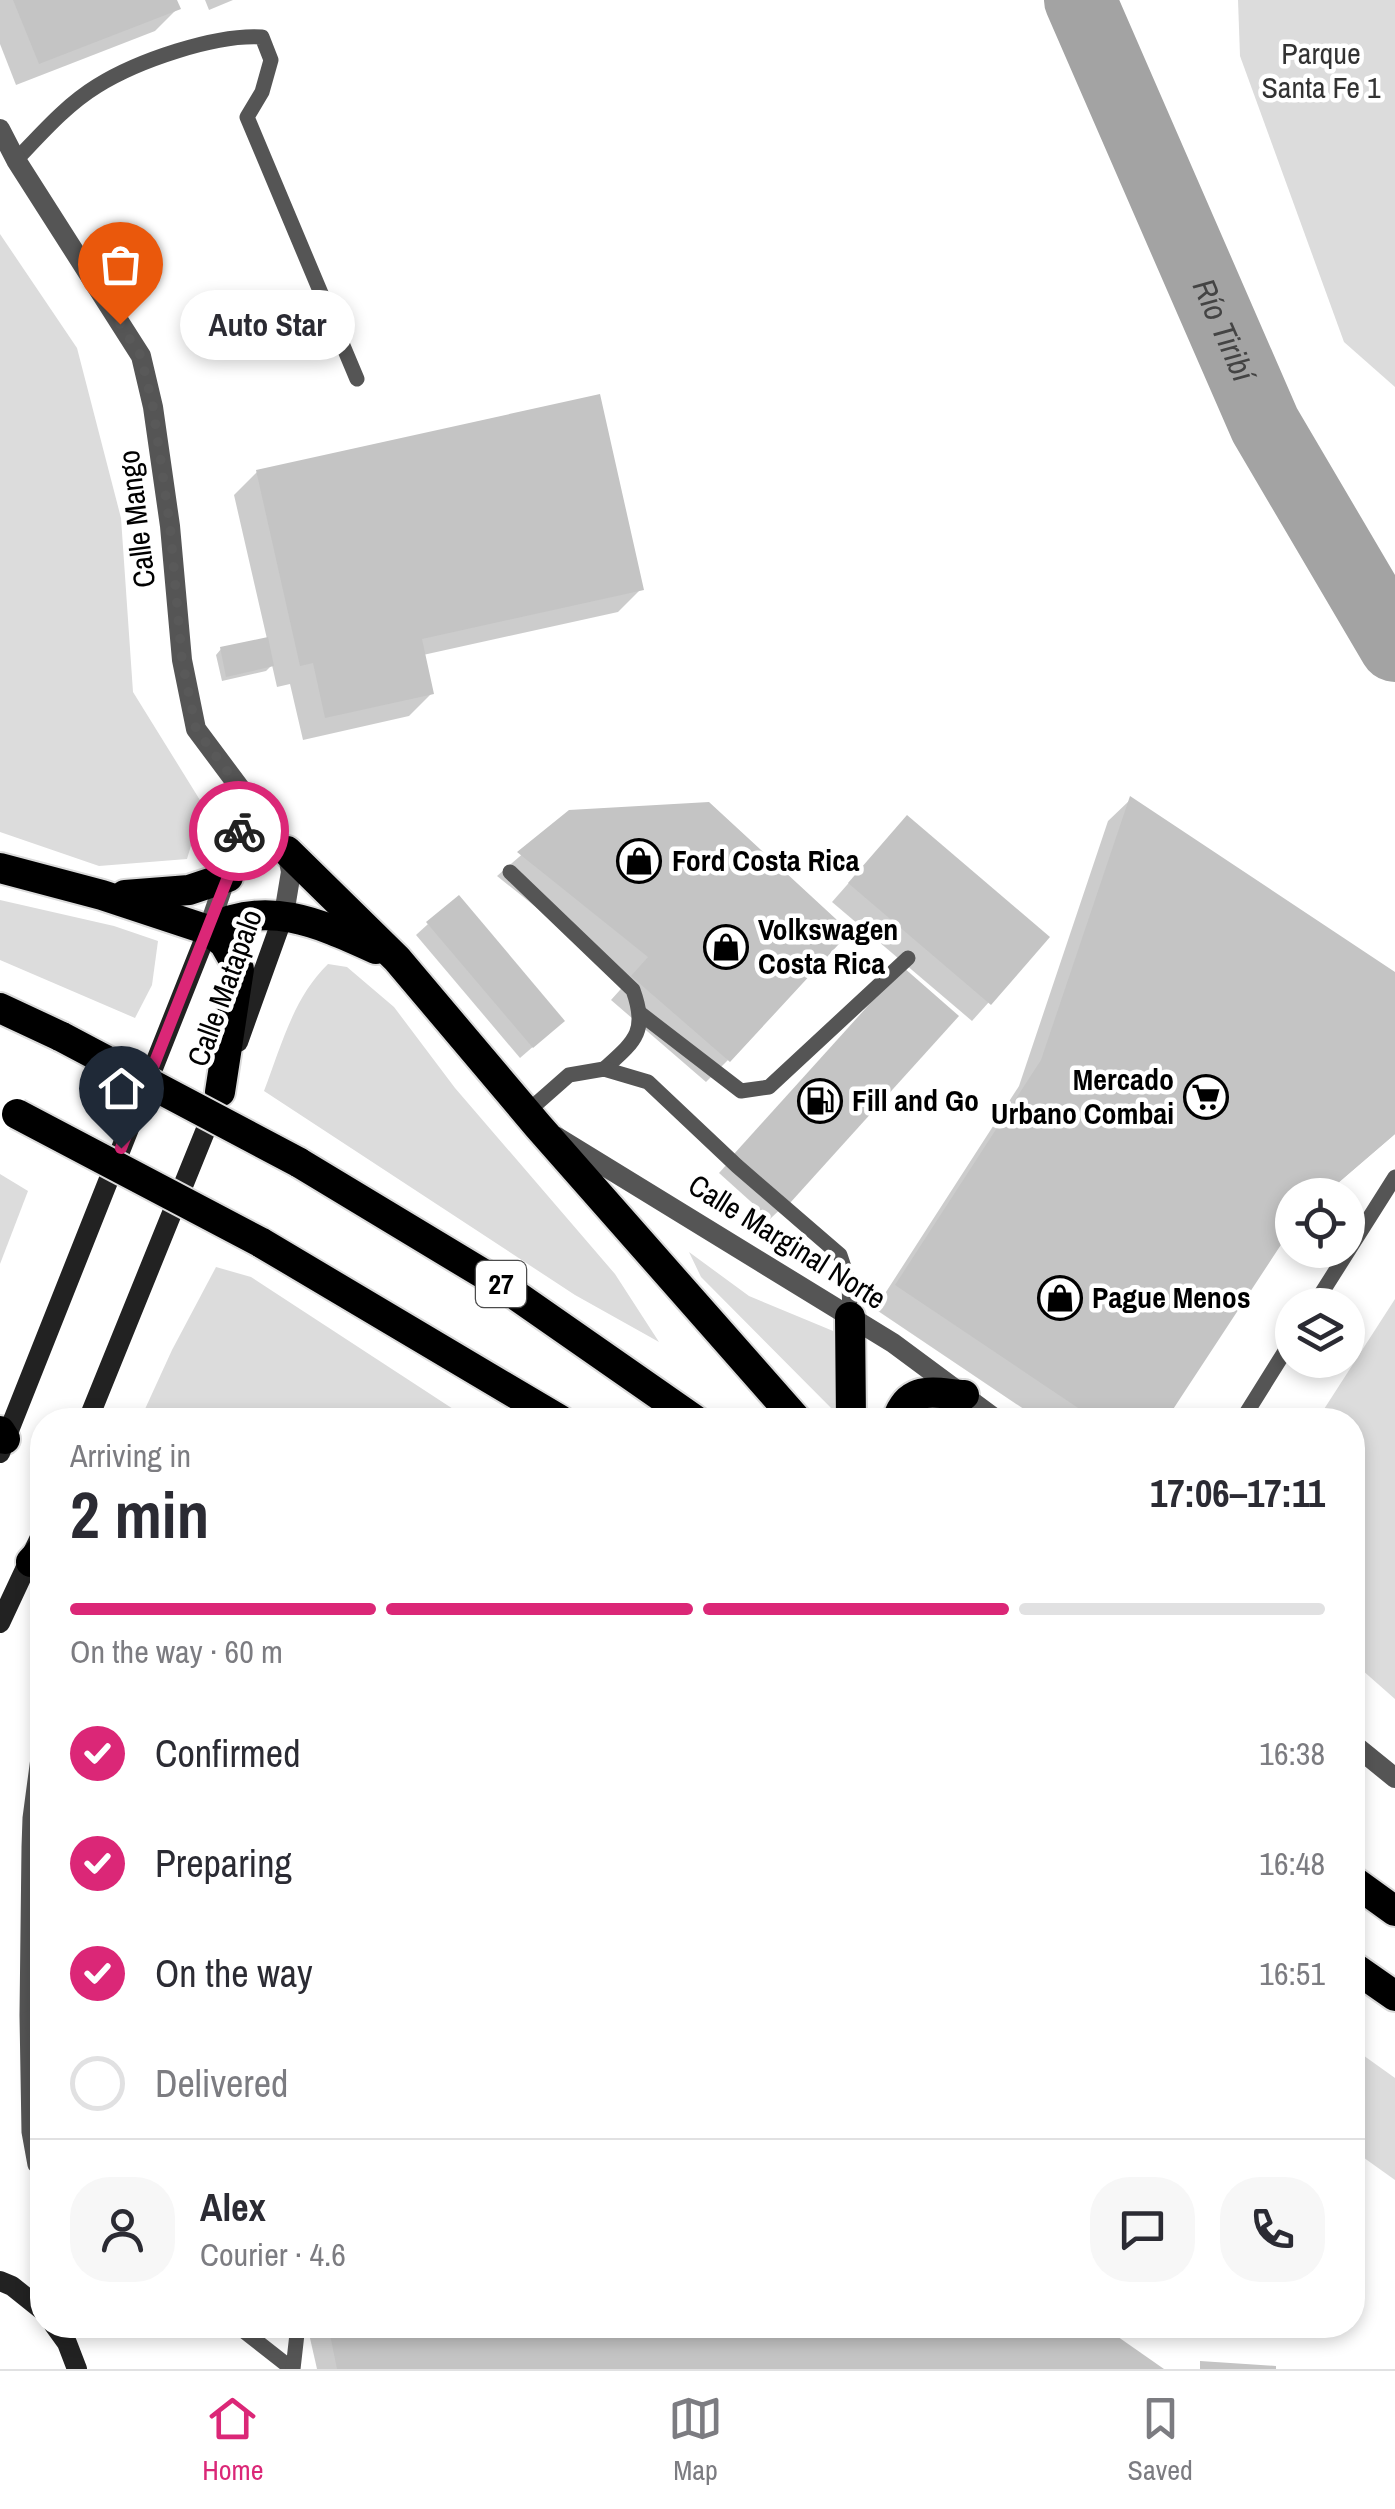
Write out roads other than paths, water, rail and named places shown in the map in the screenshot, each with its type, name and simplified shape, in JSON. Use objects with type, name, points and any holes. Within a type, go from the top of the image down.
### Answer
[{"type":"highway","points":[[287,851],[397,958],[532,1119],[786,1408]]},
{"type":"highway","points":[[0,868],[102,895],[208,930],[224,944],[239,969],[220,1092]]},
{"type":"highway","points":[[102,895],[189,890],[228,877]]},
{"type":"highway","points":[[208,930],[252,914],[284,914],[397,958]]},
{"type":"highway","name":"27","points":[[0,1008],[298,1162],[497,1282],[678,1408]]},
{"type":"highway","points":[[8,1109],[260,1242],[540,1408]]},
{"type":"highway","points":[[850,1317],[851,1408]]},
{"type":"highway","points":[[902,1408],[913,1396],[926,1392],[964,1395]]},
{"type":"highway","points":[[1365,1889],[1395,1911]]},
{"type":"highway","points":[[1365,1975],[1395,1996]]},
{"type":"street","name":"Calle Mango","points":[[0,129],[141,356],[156,424],[182,660],[196,729],[287,851]]},
{"type":"street","name":"Calle Matapalo","points":[[2,1441],[228,877],[238,842],[244,794]]},
{"type":"street","name":"Calle Matapalo","points":[[93,1408],[220,1092],[284,914],[291,872],[287,851]]},
{"type":"street","name":"Calle Marginal Norte","points":[[532,1119],[850,1317],[981,1408]]},
{"type":"street","points":[[0,1622],[30,1568]]},
{"type":"street","points":[[1365,1754],[1395,1778]]},
{"type":"street","points":[[0,2280],[30,2300]]},
{"type":"street","points":[[63,2338],[76,2369]]},
{"type":"lane","points":[[16,160],[54,120],[98,85],[187,49],[235,35],[262,37],[272,60],[262,92],[247,117],[357,379]]},
{"type":"lane","points":[[510,872],[632,990],[641,1014],[741,1090],[751,1092],[769,1087],[908,958]]},
{"type":"lane","points":[[604,1070],[636,1037],[641,1014]]},
{"type":"lane","points":[[532,1119],[569,1075],[604,1070],[648,1082],[840,1256],[849,1282],[850,1317]]},
{"type":"lane","points":[[1325,1288],[1395,1177]]},
{"type":"lane","points":[[1250,1408],[1275,1367]]},
{"type":"lane","points":[[30,1818],[30,2132]]},
{"type":"lane","points":[[27,2015],[30,2021]]},
{"type":"lane","points":[[253,2338],[293,2369]]},
{"type":"lane","points":[[293,2369],[297,2338]]},
{"type":"waterway","name":"Río Tiribí","points":[[1080,0],[1265,425],[1395,646]]},
{"type":"place","name":"Auto Star","points":[[120,324]]},
{"type":"place","name":"Ford Costa Rica","points":[[639,861]]},
{"type":"place","name":"Volkswagen Costa Rica","points":[[726,947]]},
{"type":"place","name":"Mercado Urbano Combai","points":[[1206,1097]]},
{"type":"place","name":"Fill and Go","points":[[820,1101]]},
{"type":"place","name":"Pague Menos","points":[[1060,1298]]},
{"type":"park label","name":"Parque Santa Fe 1","points":[[1321,71]]}]
